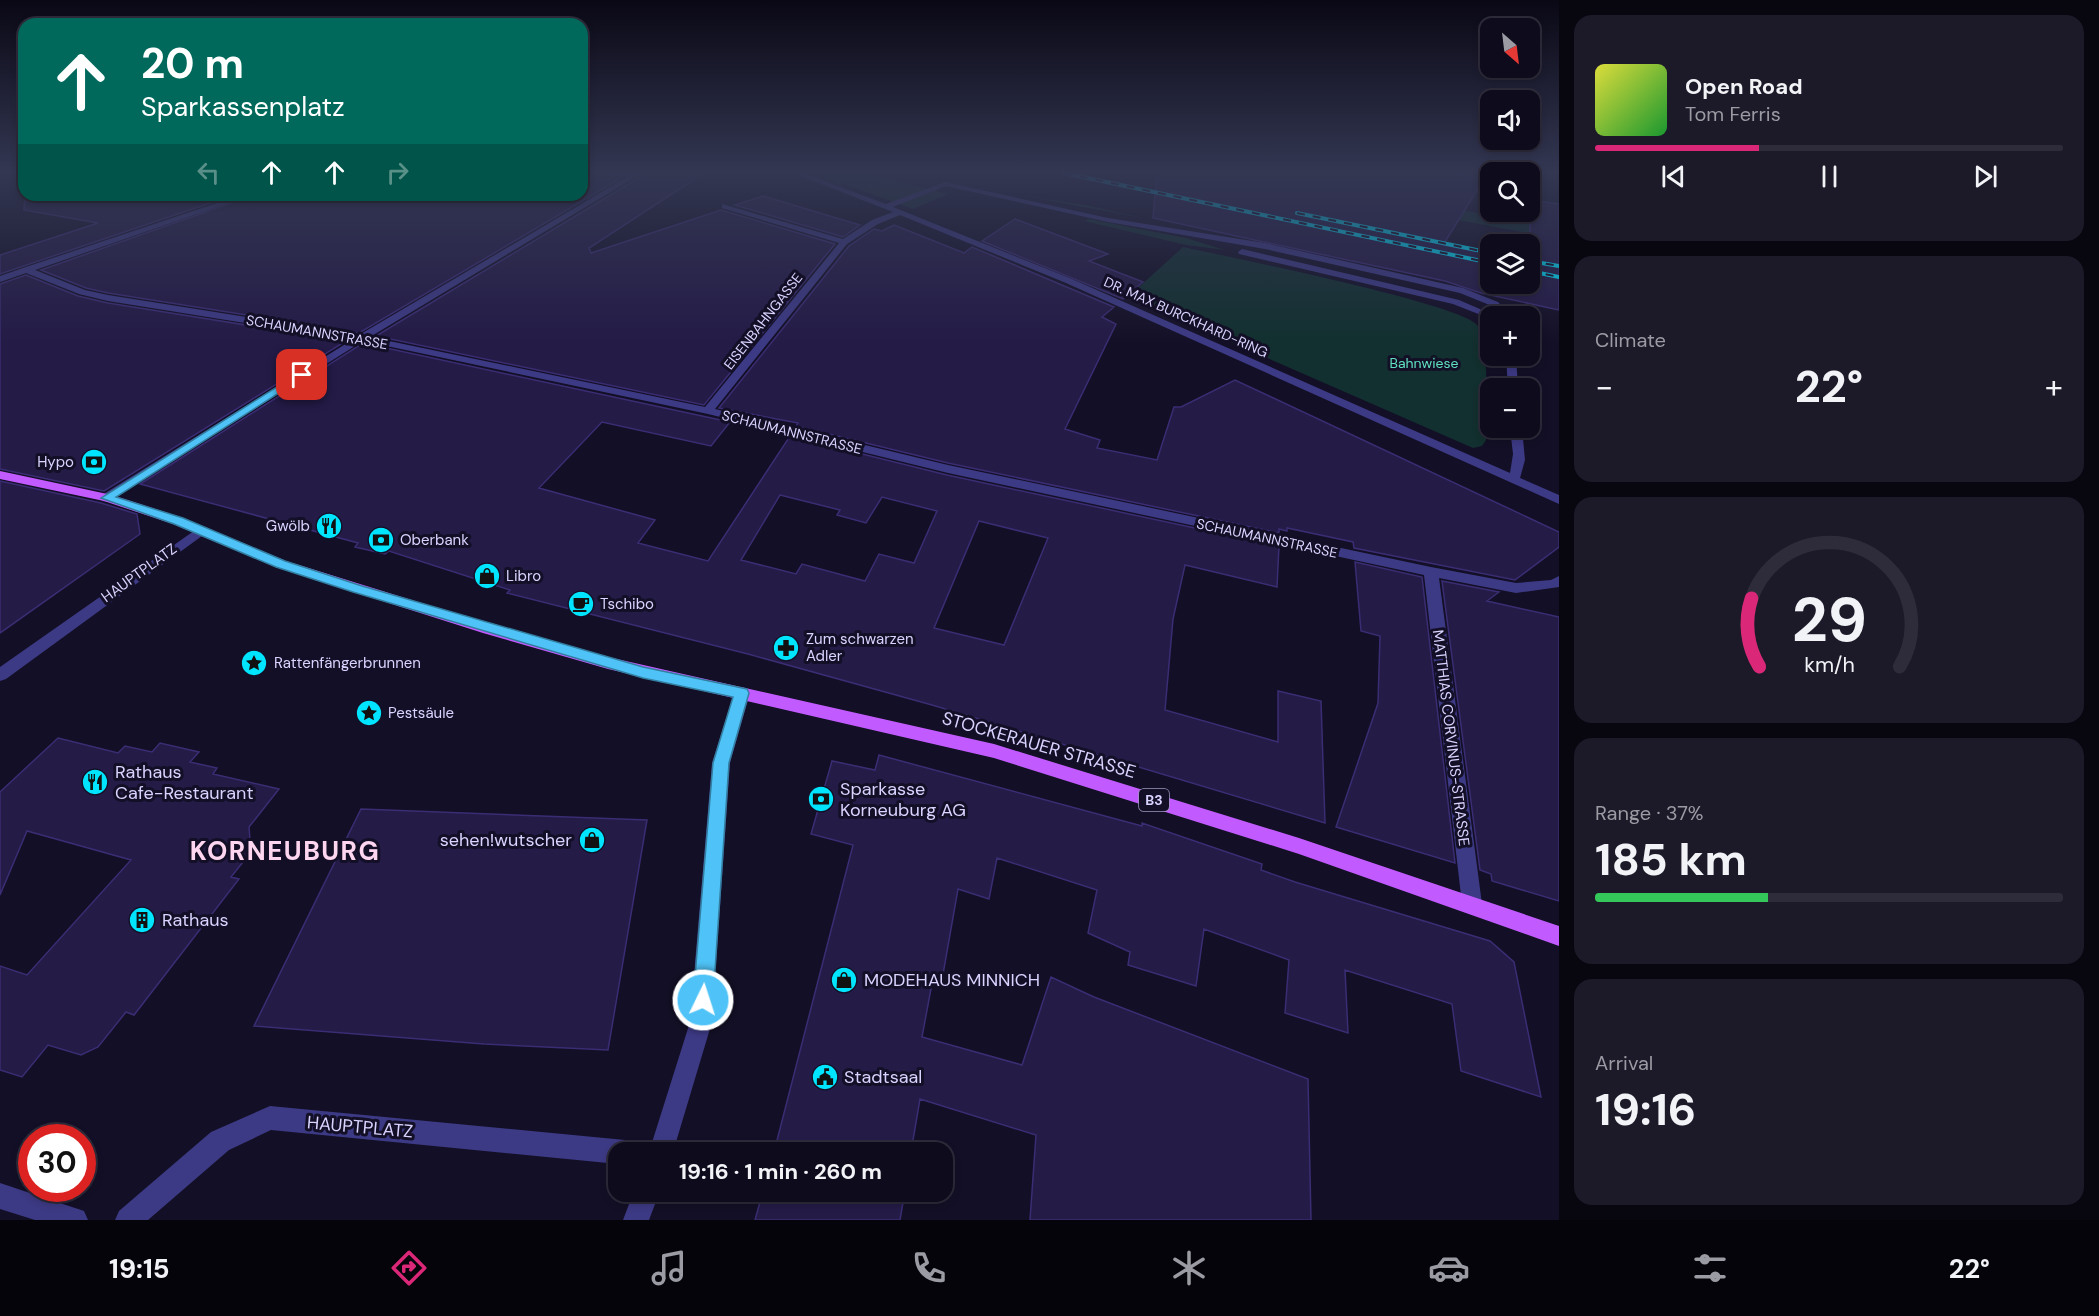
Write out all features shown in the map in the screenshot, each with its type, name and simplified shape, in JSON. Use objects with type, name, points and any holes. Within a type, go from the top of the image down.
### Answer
[{"type":"main road","name":"B3","points":[[0,475],[107,498],[201,530],[281,564],[488,629],[643,672],[742,693]]},
{"type":"main road","name":"STOCKERAUER STRASSE","points":[[742,693],[994,751],[1299,846],[1559,936]]},
{"type":"street","points":[[0,279],[145,230]]},
{"type":"street","points":[[107,498],[361,338],[543,230]]},
{"type":"street","points":[[804,230],[844,242]]},
{"type":"street","name":"EISENBAHNGASSE","points":[[708,411],[844,242],[863,230]]},
{"type":"street","name":"DR. MAX BURCKHARD-RING","points":[[944,230],[1069,281],[1559,500]]},
{"type":"street","points":[[1166,230],[1265,246],[1463,291],[1497,306]]},
{"type":"street","points":[[1200,237],[1249,254],[1456,302],[1480,312]]},
{"type":"street","name":"SCHAUMANNSTRASSE","points":[[26,270],[82,292],[108,298],[361,338],[708,411],[959,471],[1431,572],[1516,588],[1554,584],[1559,581]]},
{"type":"street","points":[[1513,479],[1518,471],[1517,438]]},
{"type":"street","name":"HAUPTPLATZ","points":[[0,675],[201,530]]},
{"type":"street","name":"MATTHIAS CORVINUS-STRASSE","points":[[1431,572],[1472,904]]},
{"type":"street","points":[[664,1142],[702,1022],[721,763],[742,693]]},
{"type":"street","name":"HAUPTPLATZ","points":[[128,1220],[220,1141],[270,1118],[608,1150]]},
{"type":"street","points":[[0,1196],[75,1220]]},
{"type":"street","points":[[636,1220],[643,1202]]},
{"type":"green space","points":[[1122,230],[1145,230],[1186,238],[1225,250],[1186,245]]},
{"type":"green space","points":[[1511,230],[1541,230],[1533,234]]},
{"type":"green space","name":"Bahnwiese","points":[[1183,247],[1389,294],[1463,317],[1478,326],[1480,330],[1480,366],[1486,366],[1486,378],[1480,378],[1480,438],[1486,438],[1486,440],[1482,446],[1473,448],[1128,297]]},
{"type":"building","points":[[77,230],[131,230],[0,274],[0,255]]},
{"type":"building","points":[[155,230],[533,230],[359,333],[108,293],[86,288],[41,270]]},
{"type":"building","points":[[552,230],[617,230],[589,248],[591,253],[661,230],[788,230],[835,244],[704,405],[376,336]]},
{"type":"building","points":[[819,230],[853,230],[843,237]]},
{"type":"building","points":[[873,230],[906,230],[964,253],[972,247],[1114,307],[1102,317],[1116,324],[1065,429],[1100,440],[1097,448],[1157,460],[1174,407],[1181,407],[1235,380],[1559,532],[1559,547],[1515,580],[1354,548],[1353,542],[1287,528],[1287,531],[1279,529],[1279,533],[948,463],[796,426],[798,423],[719,408],[849,246]]},
{"type":"building","points":[[999,230],[1044,230],[1108,254],[1089,261],[1143,282],[1123,299],[982,241]]},
{"type":"building","points":[[1208,230],[1452,230],[1443,245],[1480,252],[1480,293],[1445,281]]},
{"type":"building","points":[[1530,230],[1559,230],[1559,310],[1486,294],[1540,294],[1540,234],[1530,234]]},
{"type":"building","points":[[26,275],[78,296],[108,303],[346,341],[104,491],[0,469],[0,284]]},
{"type":"building","points":[[363,343],[730,422],[711,446],[602,422],[539,488],[655,520],[638,543],[708,561],[790,436],[947,475],[1279,546],[1277,587],[1185,565],[1173,619],[1165,710],[1278,742],[1278,691],[1321,701],[1325,823],[932,705],[748,654],[507,593],[510,590],[389,551],[385,554],[355,547],[358,543],[140,484]],"holes":[[[780,495],[840,510],[837,515],[866,523],[882,497],[937,511],[914,563],[879,554],[865,581],[802,564],[796,574],[741,560]],[[979,521],[1048,538],[1004,645],[934,628]]]},
{"type":"building","points":[[0,481],[101,503],[137,514],[140,534],[0,633]]},
{"type":"building","points":[[1355,562],[1422,577],[1455,863],[1336,827],[1378,703],[1380,636],[1361,631]]},
{"type":"building","points":[[1442,581],[1499,592],[1487,601],[1559,617],[1559,901],[1492,881],[1491,874],[1480,870]]},
{"type":"building","name":"Rathaus","points":[[58,738],[118,753],[125,746],[152,752],[160,743],[199,752],[190,762],[217,768],[213,774],[279,789],[249,827],[251,852],[231,877],[239,879],[134,1015],[126,1012],[98,1047],[81,1055],[48,1045],[22,1077],[0,1070],[0,966],[27,975],[131,860],[27,831],[0,895],[0,792]]},
{"type":"building","points":[[879,755],[1142,826],[1142,823],[1262,864],[1261,870],[1295,882],[1490,941],[1514,962],[1541,1097],[1461,1071],[1452,1004],[1345,970],[1348,1033],[1285,1013],[1289,960],[1204,929],[1196,986],[1128,965],[1130,952],[1088,933],[1097,890],[997,858],[989,899],[958,889],[942,980],[933,978],[922,1037],[1022,1065],[1051,977],[1094,997],[1308,1079],[1311,1220],[1030,1220],[1036,1135],[920,1099],[913,1142],[777,1142],[853,845],[811,834],[832,761],[875,770]]},
{"type":"building","points":[[361,809],[647,820],[608,1050],[484,1044],[254,1026]]},
{"type":"building","points":[[760,1202],[903,1202],[900,1220],[755,1220]]},
{"type":"railway","points":[[1334,230],[1480,261]]},
{"type":"railway","points":[[1379,230],[1480,251]]},
{"type":"railway","points":[[1540,263],[1559,266]]},
{"type":"railway","points":[[1540,273],[1559,277]]},
{"type":"place","name":"Hypo","points":[[94,462]]},
{"type":"place","name":"Gwölb","points":[[329,526]]},
{"type":"place","name":"Oberbank","points":[[381,540]]},
{"type":"place","name":"Libro","points":[[487,576]]},
{"type":"place","name":"Tschibo","points":[[581,604]]},
{"type":"place","name":"Zum schwarzen Adler","points":[[786,648]]},
{"type":"place","name":"Rattenfängerbrunnen","points":[[254,663]]},
{"type":"place","name":"Pestsäule","points":[[369,713]]},
{"type":"place","name":"Rathaus Cafe-Restaurant","points":[[95,782]]},
{"type":"place","name":"Sparkasse Korneuburg AG","points":[[821,799]]},
{"type":"place","name":"sehen!wutscher","points":[[592,840]]},
{"type":"place","name":"Rathaus","points":[[142,920]]},
{"type":"place","name":"MODEHAUS MINNICH","points":[[844,980]]},
{"type":"place","name":"Stadtsaal","points":[[825,1077]]},
{"type":"district","name":"KORNEUBURG","points":[[285,851]]},
{"type":"route","points":[[302,375],[107,498],[178,521],[281,564],[357,589],[488,629],[643,672],[742,693],[721,763],[703,1000]]}]
